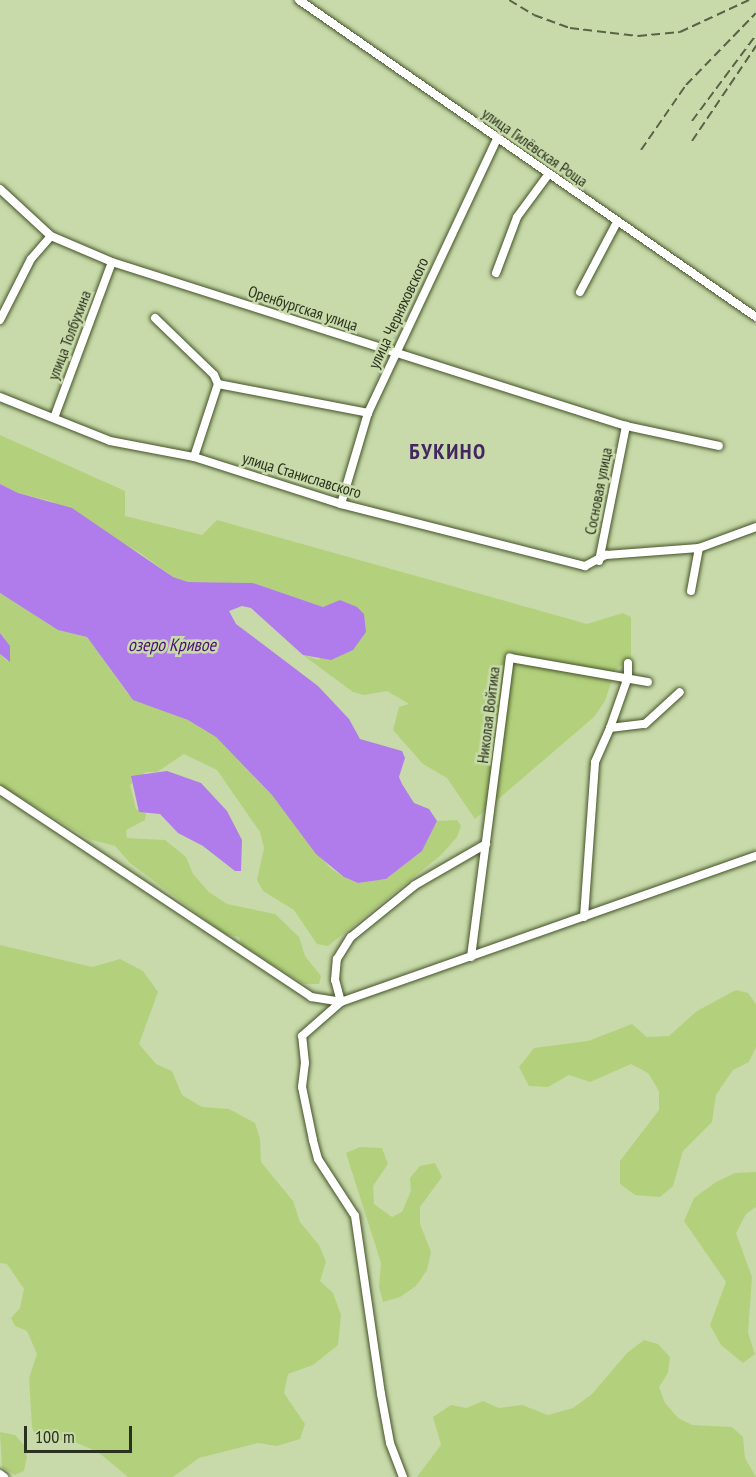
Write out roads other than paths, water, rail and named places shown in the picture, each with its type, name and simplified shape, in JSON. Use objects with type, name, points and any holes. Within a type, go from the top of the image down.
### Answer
[{"type":"street","name":"улица Гилёвская Роща","points":[[299,0],[548,175],[756,317]]},
{"type":"street","name":"улица Черняховского","points":[[341,504],[368,413],[497,139]]},
{"type":"street","points":[[496,273],[517,217],[548,175]]},
{"type":"street","name":"Оренбургская улица","points":[[0,189],[51,236],[112,262],[626,426],[719,446]]},
{"type":"street","points":[[580,292],[616,222]]},
{"type":"street","points":[[0,320],[31,259],[51,236]]},
{"type":"street","name":"улица Толбухина","points":[[54,418],[112,262]]},
{"type":"street","points":[[155,318],[214,375],[218,384],[194,457]]},
{"type":"street","points":[[218,384],[368,413]]},
{"type":"street","name":"улица Станиславского","points":[[0,397],[110,441],[194,457],[341,504],[585,566],[599,561],[606,555],[699,548],[756,528]]},
{"type":"street","name":"Сосновая улица","points":[[599,561],[626,426]]},
{"type":"street","points":[[691,591],[699,548]]},
{"type":"street","name":"Николая Войтика","points":[[486,844],[510,658],[648,682]]},
{"type":"street","points":[[584,917],[595,762],[628,679],[628,663]]},
{"type":"street","points":[[610,728],[645,724],[680,692]]},
{"type":"street","points":[[0,790],[311,997],[341,1002]]},
{"type":"street","points":[[471,957],[486,844]]},
{"type":"street","points":[[341,1002],[334,980],[337,959],[351,937],[415,885],[486,844]]},
{"type":"street","points":[[403,1477],[390,1443],[355,1216],[318,1159],[302,1087],[305,1063],[302,1036],[341,1002],[756,856]]},
{"type":"street","points":[[0,1474],[4,1477]]},
{"type":"water","name":"озеро Кривое","points":[[0,484],[18,493],[72,508],[173,577],[188,582],[253,583],[323,607],[340,600],[357,607],[364,614],[366,632],[353,650],[331,660],[303,655],[251,608],[242,606],[229,611],[236,624],[318,686],[349,719],[360,739],[402,751],[405,758],[399,777],[402,784],[414,803],[429,809],[437,821],[422,851],[386,879],[358,883],[344,877],[316,854],[272,795],[216,737],[188,720],[133,700],[87,637],[58,630],[0,593]]},
{"type":"water","points":[[0,633],[10,646],[10,662],[0,654]]},
{"type":"water","points":[[167,771],[201,783],[227,811],[242,840],[241,871],[235,871],[203,846],[178,833],[160,814],[139,812],[131,776]]},
{"type":"railway","points":[[509,0],[534,15],[570,28],[638,36],[680,32],[749,0]]},
{"type":"railway","points":[[641,150],[686,85],[756,13]]},
{"type":"railway","points":[[692,121],[756,35]]},
{"type":"railway","points":[[692,141],[756,46]]},
{"type":"district","name":"БУКИНО","points":[[448,452]]}]
